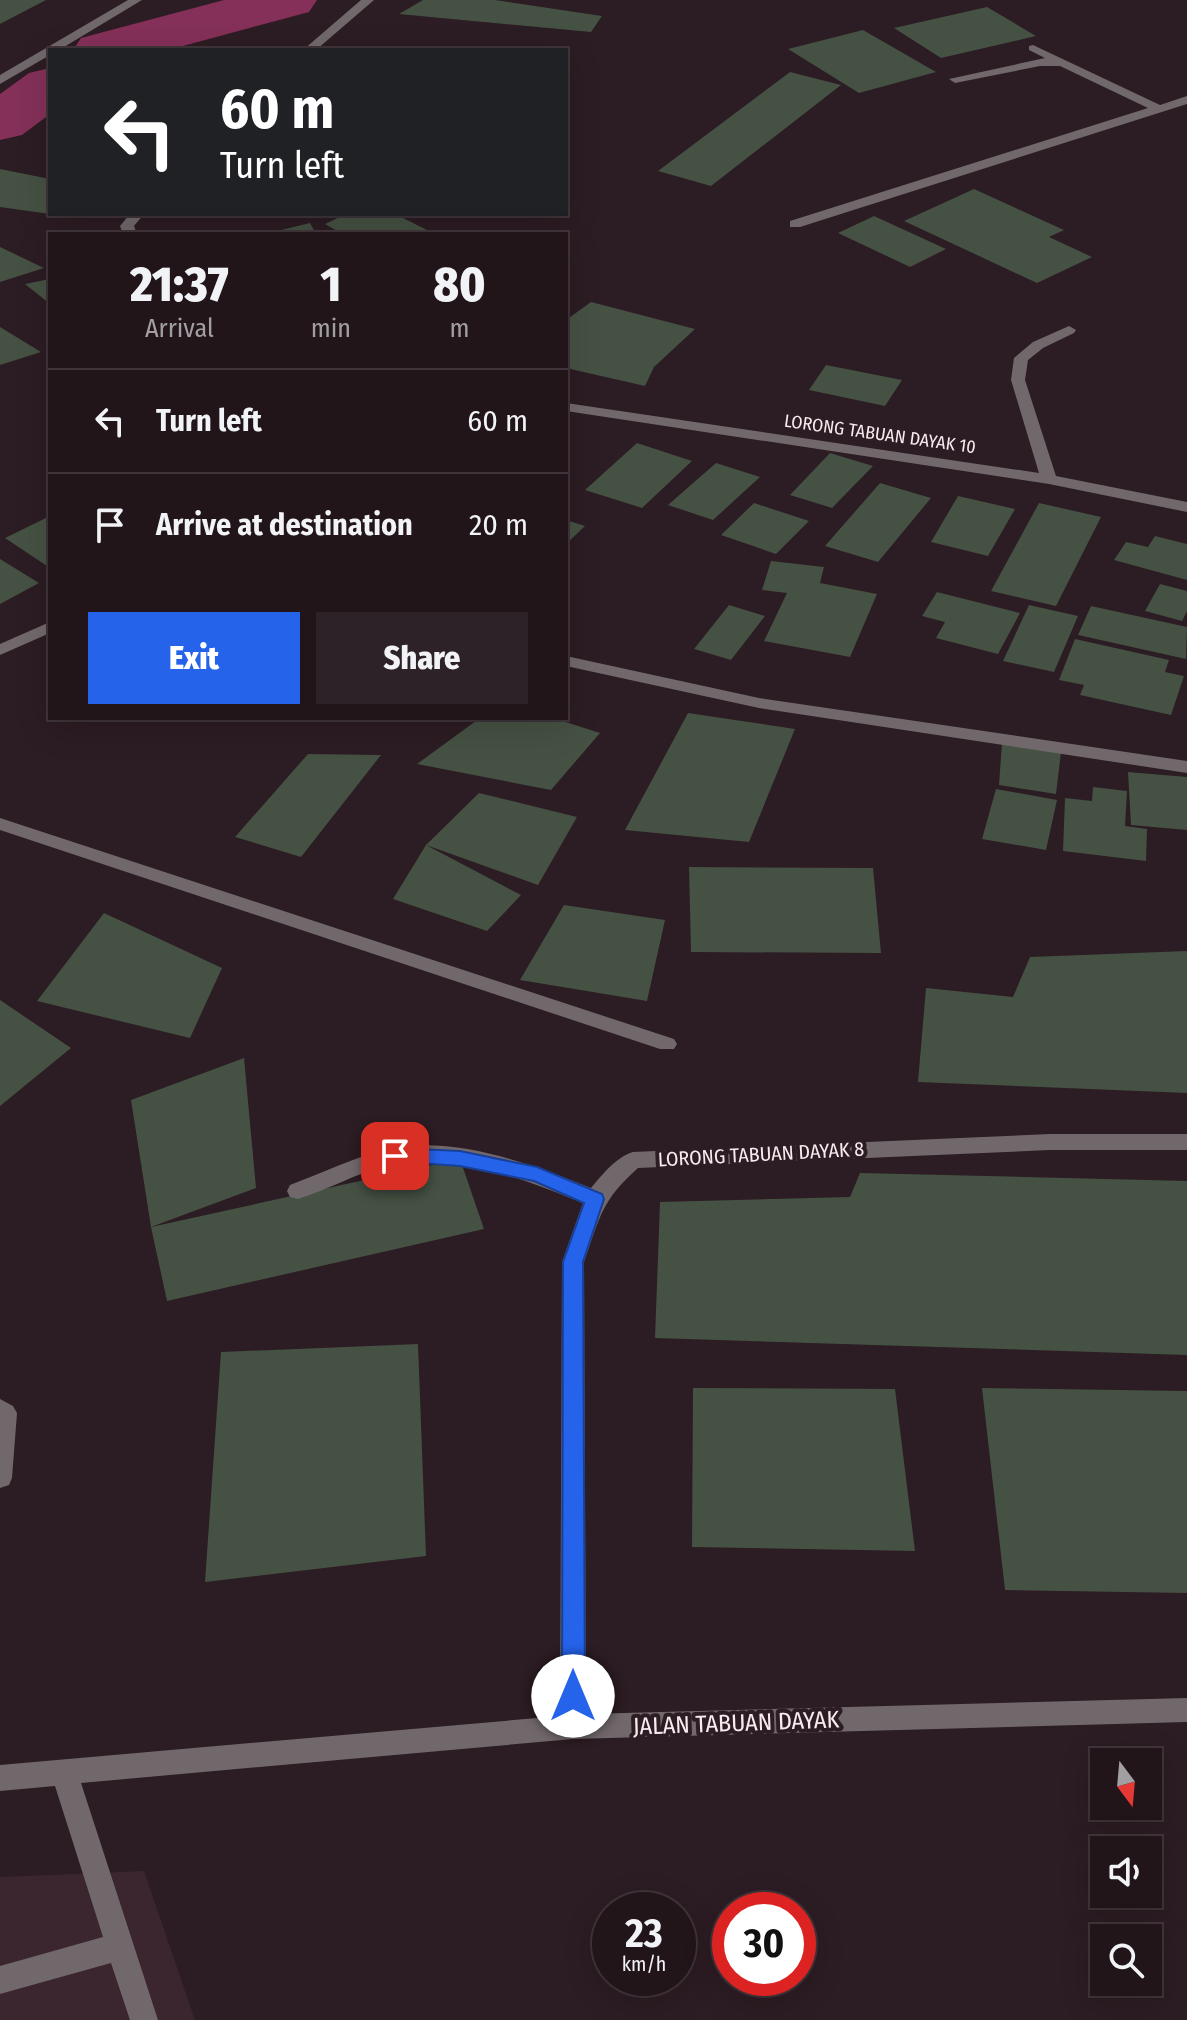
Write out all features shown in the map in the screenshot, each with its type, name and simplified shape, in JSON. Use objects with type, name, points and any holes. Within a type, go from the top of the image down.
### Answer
[{"type":"street","points":[[54,48],[136,0]]},
{"type":"street","points":[[311,48],[368,0]]},
{"type":"street","points":[[1033,48],[1157,108]]},
{"type":"street","points":[[0,80],[48,52]]},
{"type":"street","points":[[955,79],[1040,62],[1061,62]]},
{"type":"street","points":[[795,224],[1187,100]]},
{"type":"street","points":[[1049,479],[1018,380],[1021,358],[1038,345],[1069,330]]},
{"type":"street","name":"LORONG TABUAN DAYAK 10","points":[[568,407],[1049,479],[1187,507]]},
{"type":"street","points":[[0,650],[48,628]]},
{"type":"street","points":[[568,661],[759,703],[1187,767]]},
{"type":"street","points":[[0,824],[667,1044]]},
{"type":"street","name":"LORONG TABUAN DAYAK 8","points":[[573,1727],[573,1262],[595,1199],[609,1181],[633,1160],[1050,1142],[1187,1142]]},
{"type":"street","points":[[298,1191],[395,1156],[460,1159],[537,1175],[595,1199]]},
{"type":"street","points":[[0,1409],[5,1413],[0,1478]]},
{"type":"street","name":"JALAN TABUAN DAYAK","points":[[0,1778],[573,1727],[1187,1710]]},
{"type":"street","points":[[64,1773],[144,2020]]},
{"type":"street","points":[[0,1980],[120,1946]]},
{"type":"shaded area","points":[[144,1871],[195,2020],[0,2020],[0,1877]]},
{"type":"building","points":[[0,0],[46,0],[0,24]]},
{"type":"building","points":[[423,0],[495,0],[602,16],[591,32],[399,14]]},
{"type":"building","points":[[987,7],[1036,36],[941,58],[894,28]]},
{"type":"building","points":[[863,30],[936,72],[859,93],[788,49]]},
{"type":"building","points":[[790,72],[841,85],[711,186],[658,171]]},
{"type":"building","points":[[0,169],[48,179],[48,214],[0,207]]},
{"type":"building","points":[[974,189],[1064,230],[1049,237],[1092,257],[1037,283],[904,221]]},
{"type":"building","points":[[342,216],[399,216],[427,230],[339,232],[325,224]]},
{"type":"building","points":[[874,216],[946,249],[910,267],[838,233]]},
{"type":"building","points":[[310,223],[315,232],[273,232]]},
{"type":"building","points":[[0,247],[44,268],[0,282]]},
{"type":"building","points":[[48,279],[48,302],[25,284]]},
{"type":"building","points":[[591,302],[695,329],[654,367],[645,386],[568,368],[568,319]]},
{"type":"building","points":[[0,327],[41,352],[0,365]]},
{"type":"building","points":[[826,365],[902,380],[885,406],[809,390]]},
{"type":"building","points":[[637,443],[692,461],[642,508],[585,490]]},
{"type":"building","points":[[830,453],[873,466],[832,508],[790,495]]},
{"type":"building","points":[[716,463],[760,477],[713,520],[668,505]]},
{"type":"building","points":[[880,483],[931,498],[878,562],[825,546]]},
{"type":"building","points":[[958,496],[1015,509],[988,556],[931,542]]},
{"type":"building","points":[[754,503],[809,521],[776,554],[721,535]]},
{"type":"building","points":[[1039,503],[1101,517],[1056,606],[991,591]]},
{"type":"building","points":[[48,517],[48,567],[5,538]]},
{"type":"building","points":[[568,521],[585,526],[568,542]]},
{"type":"building","points":[[1155,536],[1187,544],[1187,580],[1114,560],[1126,542],[1148,547]]},
{"type":"building","points":[[0,559],[39,583],[0,604]]},
{"type":"building","points":[[771,561],[824,567],[820,583],[877,594],[850,657],[764,641],[787,593],[762,590]]},
{"type":"building","points":[[1160,584],[1187,591],[1187,611],[1182,621],[1145,611]]},
{"type":"building","points":[[937,592],[1020,613],[998,654],[936,638],[945,622],[922,616]]},
{"type":"building","points":[[729,605],[765,616],[731,660],[694,649]]},
{"type":"building","points":[[1029,605],[1078,616],[1054,672],[1003,661]]},
{"type":"building","points":[[1091,606],[1187,627],[1186,659],[1078,635]]},
{"type":"building","points":[[1075,639],[1169,660],[1165,672],[1184,676],[1171,715],[1080,695],[1084,685],[1059,680]]},
{"type":"building","points":[[688,713],[795,729],[749,842],[625,830]]},
{"type":"building","points":[[477,720],[559,720],[600,733],[551,790],[417,764]]},
{"type":"building","points":[[1002,743],[1061,752],[1056,794],[999,785]]},
{"type":"building","points":[[308,754],[381,755],[301,857],[235,837]]},
{"type":"building","points":[[1128,772],[1187,777],[1187,830],[1131,825]]},
{"type":"building","points":[[1093,787],[1127,791],[1125,826],[1147,829],[1146,861],[1063,851],[1065,798],[1092,801]]},
{"type":"building","points":[[996,789],[1057,800],[1046,850],[982,839]]},
{"type":"building","points":[[479,793],[577,817],[538,885],[426,845]]},
{"type":"building","points":[[426,845],[521,895],[487,931],[393,899]]},
{"type":"building","points":[[689,867],[873,868],[881,953],[691,952]]},
{"type":"building","points":[[564,905],[665,920],[647,1001],[520,980]]},
{"type":"building","points":[[104,913],[222,968],[190,1038],[37,1001]]},
{"type":"building","points":[[1187,951],[1187,1093],[918,1082],[926,988],[1013,997],[1030,957]]},
{"type":"building","points":[[0,1000],[71,1048],[0,1106]]},
{"type":"building","points":[[244,1058],[256,1188],[151,1227],[131,1100]]},
{"type":"building","points":[[460,1159],[484,1229],[167,1301],[151,1227]]},
{"type":"building","points":[[860,1173],[1187,1181],[1187,1355],[655,1338],[660,1202],[850,1197]]},
{"type":"building","points":[[418,1344],[426,1556],[205,1582],[221,1352]]},
{"type":"building","points":[[693,1388],[895,1389],[915,1551],[692,1547]]},
{"type":"building","points":[[982,1388],[1187,1391],[1187,1593],[1005,1590]]},
{"type":"waterway","points":[[109,48],[289,0]]},
{"type":"waterway","points":[[0,122],[48,87]]},
{"type":"route","points":[[395,1156],[460,1159],[537,1175],[595,1199],[573,1262],[573,1696]]}]
